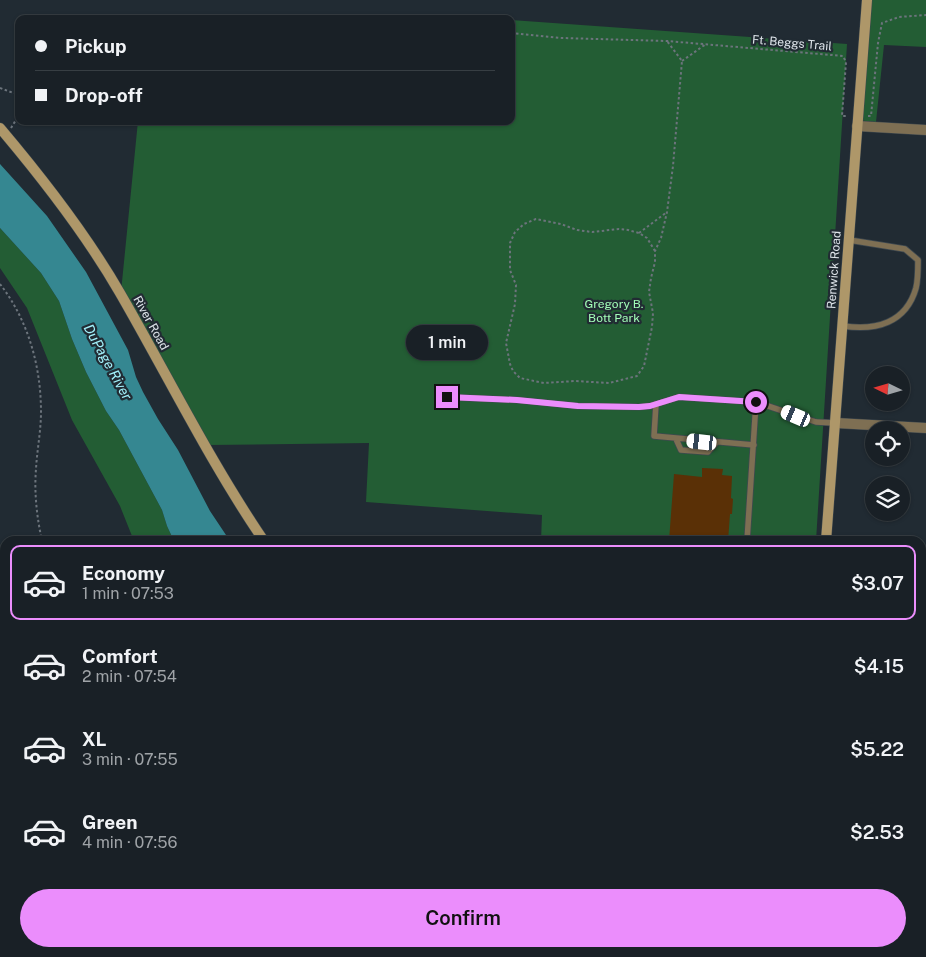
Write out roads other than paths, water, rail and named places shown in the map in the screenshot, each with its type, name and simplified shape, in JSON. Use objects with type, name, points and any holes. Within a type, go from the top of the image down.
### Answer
[{"type":"street","name":"Renwick Road","points":[[826,536],[867,0]]},
{"type":"street","points":[[857,121],[926,130]]},
{"type":"street","name":"River Road","points":[[2,130],[64,207],[119,292],[204,446],[235,499],[261,536]]},
{"type":"street","points":[[836,423],[926,428]]},
{"type":"lane","points":[[843,326],[857,328],[874,327],[892,321],[906,309],[916,288],[918,260],[905,249],[849,240]]},
{"type":"lane","points":[[447,397],[517,400],[578,406],[639,407],[679,397],[756,402],[816,422],[836,423]]},
{"type":"lane","points":[[747,536],[756,402]]},
{"type":"lane","points":[[656,404],[654,436],[754,445]]},
{"type":"lane","points":[[676,439],[681,450],[708,452],[716,443]]},
{"type":"water","name":"DuPage River","points":[[0,164],[47,216],[86,272],[128,350],[136,377],[143,392],[178,450],[210,511],[227,536],[172,536],[162,510],[86,372],[59,301],[41,273],[0,228]]},
{"type":"park label","name":"Gregory B. Bott Park","points":[[614,311]]}]
